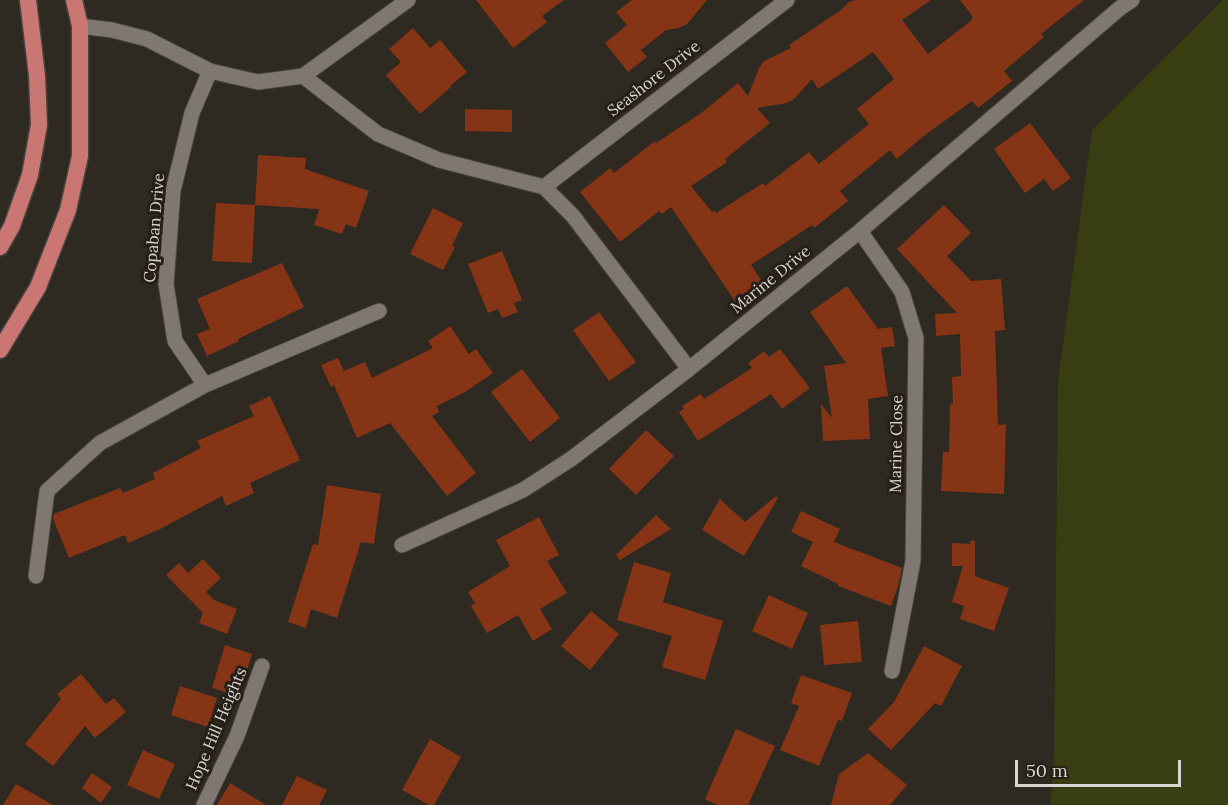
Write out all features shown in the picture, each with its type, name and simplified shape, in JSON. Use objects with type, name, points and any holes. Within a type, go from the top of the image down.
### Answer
[{"type":"highway","points":[[0,247],[12,226],[30,175],[39,125],[37,76],[28,0]]},
{"type":"highway","points":[[0,350],[38,287],[68,210],[80,156],[80,26],[74,0]]},
{"type":"street","points":[[80,26],[112,30],[147,39],[210,71],[258,82],[303,76],[408,0]]},
{"type":"street","name":"Seashore Drive","points":[[544,186],[787,0]]},
{"type":"street","name":"Marine Drive","points":[[402,545],[523,490],[571,459],[689,369],[860,231],[1122,3]]},
{"type":"street","name":"Copaban Drive","points":[[205,385],[176,340],[166,284],[173,191],[192,113],[210,71]]},
{"type":"street","points":[[303,76],[378,134],[439,160],[544,186],[573,216],[689,369]]},
{"type":"street","name":"Marine Close","points":[[860,231],[902,292],[916,338],[913,561],[892,671]]},
{"type":"street","points":[[36,576],[46,491],[100,443],[205,385],[380,311]]},
{"type":"street","name":"Hope Hill Heights","points":[[204,805],[237,736],[262,666]]},
{"type":"green space","points":[[1223,0],[1228,0],[1228,805],[1050,805],[1054,755],[1058,381],[1092,130]]},
{"type":"building","points":[[476,0],[564,0],[542,16],[547,22],[513,48]]},
{"type":"building","points":[[632,0],[707,0],[687,24],[666,30],[641,50],[647,57],[628,72],[605,43],[627,25],[616,12]]},
{"type":"building","points":[[855,0],[931,0],[902,20],[928,54],[972,20],[973,17],[960,0],[1084,0],[1041,34],[1044,37],[1004,71],[1012,81],[978,108],[972,101],[921,138],[897,159],[890,150],[840,191],[848,201],[814,228],[812,225],[751,265],[769,291],[741,310],[671,207],[662,214],[659,211],[620,242],[580,192],[610,168],[614,173],[655,141],[656,143],[700,114],[738,83],[748,96],[764,61],[791,48],[789,45],[841,10],[849,2]],"holes":[[[873,52],[894,79],[857,109],[869,124],[819,164],[809,152],[765,186],[763,183],[716,213],[712,212],[691,186],[727,162],[725,159],[770,123],[757,108],[787,103],[794,99],[812,79],[818,89]]]},
{"type":"building","points":[[413,28],[430,48],[440,40],[467,72],[420,114],[386,75],[401,62],[389,49]]},
{"type":"building","points":[[465,109],[512,110],[512,132],[465,131]]},
{"type":"building","points":[[1030,123],[1071,178],[1053,191],[1044,179],[1025,193],[994,149]]},
{"type":"building","points":[[258,155],[306,158],[305,169],[369,191],[356,228],[346,224],[342,234],[314,225],[319,209],[255,205]]},
{"type":"building","points":[[216,203],[255,205],[252,263],[212,261]]},
{"type":"building","points":[[944,205],[971,233],[947,256],[971,281],[1001,279],[1005,330],[995,331],[998,425],[1006,424],[1004,494],[941,491],[943,452],[949,452],[950,404],[953,404],[952,377],[961,376],[960,334],[936,336],[935,314],[957,313],[897,249]]},
{"type":"building","points":[[433,208],[463,223],[452,246],[455,247],[443,270],[410,254]]},
{"type":"building","points":[[502,251],[522,300],[514,303],[518,312],[502,318],[498,309],[488,313],[468,264]]},
{"type":"building","points":[[282,263],[304,307],[207,356],[197,334],[210,329],[197,299]]},
{"type":"building","points":[[847,286],[878,329],[892,327],[895,346],[881,348],[888,396],[868,399],[870,439],[823,441],[821,404],[832,418],[824,366],[846,363],[810,312]]},
{"type":"building","points":[[599,312],[636,362],[609,381],[573,330]]},
{"type":"building","points":[[450,326],[469,354],[476,349],[493,373],[465,392],[437,406],[439,412],[432,416],[476,473],[447,496],[390,423],[357,438],[334,385],[331,387],[321,365],[338,358],[344,371],[365,362],[372,378],[433,348],[428,341]]},
{"type":"building","points":[[780,349],[810,388],[782,409],[771,394],[698,441],[679,412],[684,409],[682,406],[701,394],[704,399],[752,368],[748,363],[764,351],[769,357]]},
{"type":"building","points":[[522,369],[560,418],[530,442],[491,392]]},
{"type":"building","points":[[270,396],[300,460],[250,483],[254,493],[226,506],[222,496],[128,543],[125,535],[69,558],[53,519],[54,514],[120,488],[123,493],[155,479],[153,473],[201,448],[197,441],[254,416],[249,406]]},
{"type":"building","points":[[646,430],[674,456],[636,495],[609,469]]},
{"type":"building","points":[[327,485],[381,494],[374,544],[361,542],[337,618],[311,609],[306,628],[288,622],[313,544],[318,545]]},
{"type":"building","points":[[776,496],[778,498],[744,556],[702,530],[720,499],[745,522]]},
{"type":"building","points":[[801,511],[840,529],[834,542],[902,568],[891,606],[838,586],[801,566],[813,542],[791,532]]},
{"type":"building","points":[[656,515],[671,529],[620,560],[616,555]]},
{"type":"building","points":[[539,517],[559,555],[547,561],[567,593],[540,609],[552,629],[533,641],[518,615],[487,633],[471,606],[475,603],[468,592],[510,566],[496,540]]},
{"type":"building","points":[[971,540],[975,541],[975,576],[1009,588],[994,631],[960,619],[964,606],[952,602],[963,566],[952,566],[952,543],[970,544]]},
{"type":"building","points":[[203,559],[221,578],[206,592],[214,600],[237,609],[227,634],[199,623],[203,613],[166,575],[179,563],[188,573]]},
{"type":"building","points":[[634,562],[671,573],[663,602],[723,621],[705,680],[662,667],[672,636],[617,620]]},
{"type":"building","points":[[769,595],[808,613],[792,649],[752,631]]},
{"type":"building","points":[[591,611],[619,634],[590,670],[561,646]]},
{"type":"building","points":[[858,621],[862,662],[824,665],[820,625]]},
{"type":"building","points":[[225,645],[252,654],[239,696],[212,688]]},
{"type":"building","points":[[924,646],[962,666],[941,706],[935,703],[891,750],[868,729],[894,702]]},
{"type":"building","points":[[81,674],[106,704],[114,698],[126,712],[95,738],[85,726],[53,766],[25,744],[61,699],[57,694]]},
{"type":"building","points":[[801,675],[852,693],[842,721],[838,720],[819,766],[780,750],[799,706],[791,703]]},
{"type":"building","points":[[180,686],[217,698],[208,727],[171,715]]},
{"type":"building","points":[[736,729],[775,746],[748,805],[718,805],[705,799]]},
{"type":"building","points":[[430,739],[461,757],[434,805],[429,805],[402,790]]},
{"type":"building","points":[[143,750],[175,764],[159,799],[127,785]]},
{"type":"building","points":[[868,753],[907,785],[890,805],[831,805],[839,774]]},
{"type":"building","points":[[92,773],[112,787],[101,803],[82,788]]},
{"type":"building","points":[[297,776],[327,790],[319,805],[282,805]]},
{"type":"building","points":[[230,783],[266,805],[217,805]]},
{"type":"building","points":[[16,784],[53,805],[3,805]]}]
